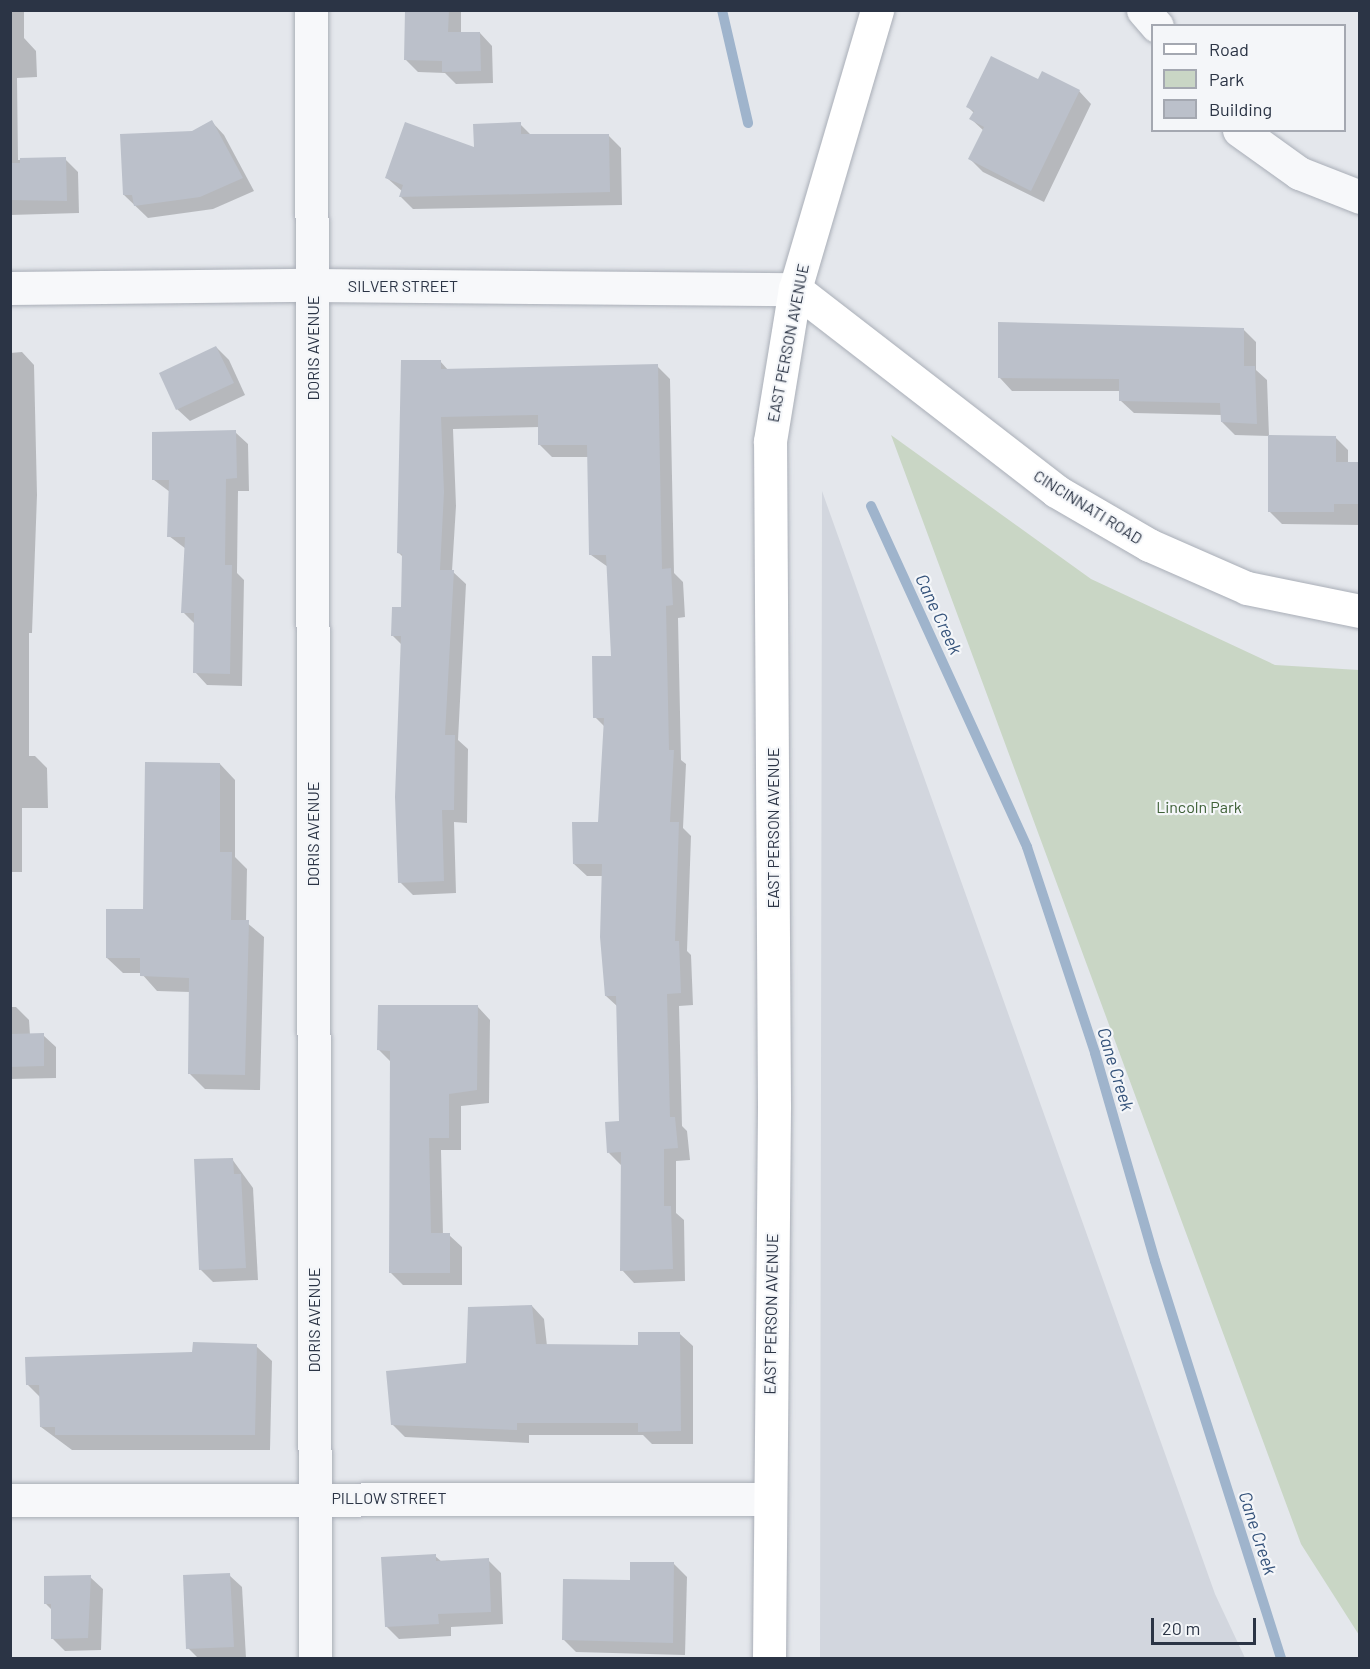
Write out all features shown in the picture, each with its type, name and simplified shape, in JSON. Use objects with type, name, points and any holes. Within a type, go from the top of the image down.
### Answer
[{"type":"main road","name":"EAST PERSON AVENUE","points":[[769,1659],[768,1499],[774,1107],[770,441],[795,289],[877,10]]},
{"type":"main road","name":"CINCINNATI ROAD","points":[[795,289],[1056,491],[1149,545],[1247,588],[1359,611]]},
{"type":"street","name":"DORIS AVENUE","points":[[311,10],[315,1659]]},
{"type":"street","points":[[1143,10],[1155,24]]},
{"type":"street","points":[[1242,132],[1299,173],[1359,197]]},
{"type":"street","name":"SILVER STREET","points":[[10,288],[313,285],[795,289]]},
{"type":"street","name":"PILLOW STREET","points":[[10,1500],[768,1499]]},
{"type":"shaded area","points":[[822,491],[1215,1594],[1245,1658],[820,1658]]},
{"type":"green space","name":"Lincoln Park","points":[[891,435],[1091,579],[1275,665],[1359,670],[1359,1635],[1301,1544]]},
{"type":"building","points":[[405,10],[449,10],[448,32],[480,32],[481,71],[442,72],[442,61],[404,60]]},
{"type":"building","points":[[991,56],[1038,79],[1042,71],[1080,90],[1031,191],[968,159],[984,127],[969,119],[974,111],[966,107]]},
{"type":"building","points":[[212,120],[243,178],[200,197],[134,206],[132,195],[123,195],[120,134],[192,131]]},
{"type":"building","points":[[405,122],[474,147],[473,124],[521,122],[521,134],[609,134],[610,192],[399,197],[403,185],[385,178]]},
{"type":"building","points":[[66,157],[67,201],[10,200],[10,163],[20,163],[20,158]]},
{"type":"building","points":[[998,322],[1244,328],[1244,366],[1255,366],[1257,424],[1221,422],[1220,403],[1119,401],[1119,379],[998,378]]},
{"type":"building","points":[[216,346],[234,383],[176,410],[159,373]]},
{"type":"building","points":[[401,360],[441,360],[441,369],[658,364],[662,569],[671,568],[673,605],[666,606],[669,750],[674,750],[670,822],[679,822],[675,941],[679,941],[681,993],[667,994],[670,1117],[675,1117],[678,1148],[664,1149],[664,1206],[671,1206],[673,1269],[620,1271],[621,1152],[607,1153],[605,1122],[619,1121],[616,996],[605,996],[600,937],[602,864],[573,864],[572,822],[598,822],[604,718],[593,718],[592,656],[611,656],[606,555],[589,555],[587,445],[538,445],[538,415],[441,417],[444,492],[440,570],[454,570],[445,735],[455,735],[454,810],[442,810],[444,881],[398,883],[395,797],[401,636],[391,636],[392,607],[401,607],[402,554],[397,553]]},
{"type":"building","points":[[236,430],[237,478],[226,479],[225,565],[232,565],[230,674],[193,673],[194,613],[181,613],[185,537],[167,537],[169,480],[152,480],[152,432]]},
{"type":"building","points":[[1268,435],[1336,436],[1336,462],[1359,462],[1359,504],[1334,504],[1334,512],[1268,512]]},
{"type":"building","points":[[145,762],[220,763],[220,852],[232,852],[231,920],[249,920],[245,1075],[188,1074],[189,978],[140,976],[140,958],[106,958],[106,909],[143,909]]},
{"type":"building","points":[[378,1005],[478,1005],[477,1090],[449,1094],[449,1138],[429,1138],[431,1233],[450,1233],[450,1273],[389,1273],[390,1051],[377,1050]]},
{"type":"building","points":[[44,1033],[44,1066],[10,1067],[10,1034]]},
{"type":"building","points":[[233,1158],[234,1174],[241,1174],[246,1268],[199,1270],[194,1159]]},
{"type":"building","points":[[532,1305],[536,1344],[638,1345],[638,1332],[680,1332],[681,1431],[638,1432],[638,1423],[517,1423],[517,1430],[391,1425],[386,1371],[466,1363],[468,1307]]},
{"type":"building","points":[[193,1342],[257,1344],[255,1435],[55,1435],[55,1427],[40,1427],[39,1385],[26,1385],[25,1357],[192,1352]]},
{"type":"building","points":[[436,1554],[436,1561],[489,1558],[491,1612],[438,1614],[439,1624],[385,1627],[381,1557]]},
{"type":"building","points":[[630,1562],[674,1562],[673,1643],[562,1640],[563,1579],[630,1580]]},
{"type":"building","points":[[230,1573],[234,1647],[186,1649],[183,1575]]},
{"type":"building","points":[[91,1575],[88,1638],[51,1639],[51,1604],[44,1604],[44,1576]]},
{"type":"waterway","name":"Cane Creek","points":[[722,10],[748,123]]},
{"type":"waterway","name":"Cane Creek","points":[[871,506],[1027,847],[1095,1053],[1155,1261],[1281,1658]]}]
